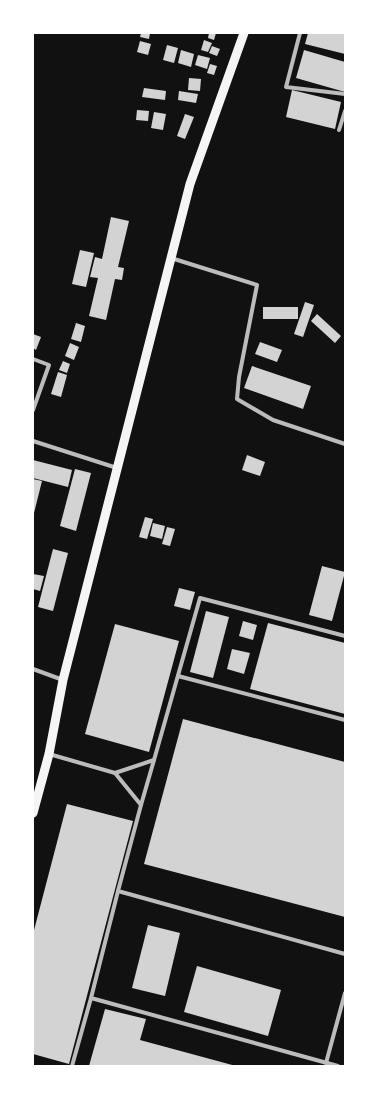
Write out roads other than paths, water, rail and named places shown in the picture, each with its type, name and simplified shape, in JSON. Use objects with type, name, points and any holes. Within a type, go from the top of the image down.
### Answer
[{"type":"highway","points":[[33,813],[49,754],[63,680],[190,184],[244,33]]},
{"type":"street","points":[[300,33],[286,87],[345,94]]},
{"type":"street","points":[[339,130],[345,111]]},
{"type":"street","points":[[171,258],[257,285],[239,377],[237,399],[273,420],[345,444]]},
{"type":"street","points":[[33,359],[49,365],[33,410]]},
{"type":"street","points":[[33,440],[117,468]]},
{"type":"street","points":[[72,1066],[141,805],[200,598],[345,636]]},
{"type":"street","points":[[33,669],[63,680]]},
{"type":"street","points":[[178,676],[345,720]]},
{"type":"street","points":[[49,754],[115,773],[154,760]]},
{"type":"street","points":[[115,773],[141,805]]},
{"type":"street","points":[[118,891],[345,954]]},
{"type":"street","points":[[326,1063],[345,993]]},
{"type":"street","points":[[91,998],[338,1066]]}]
